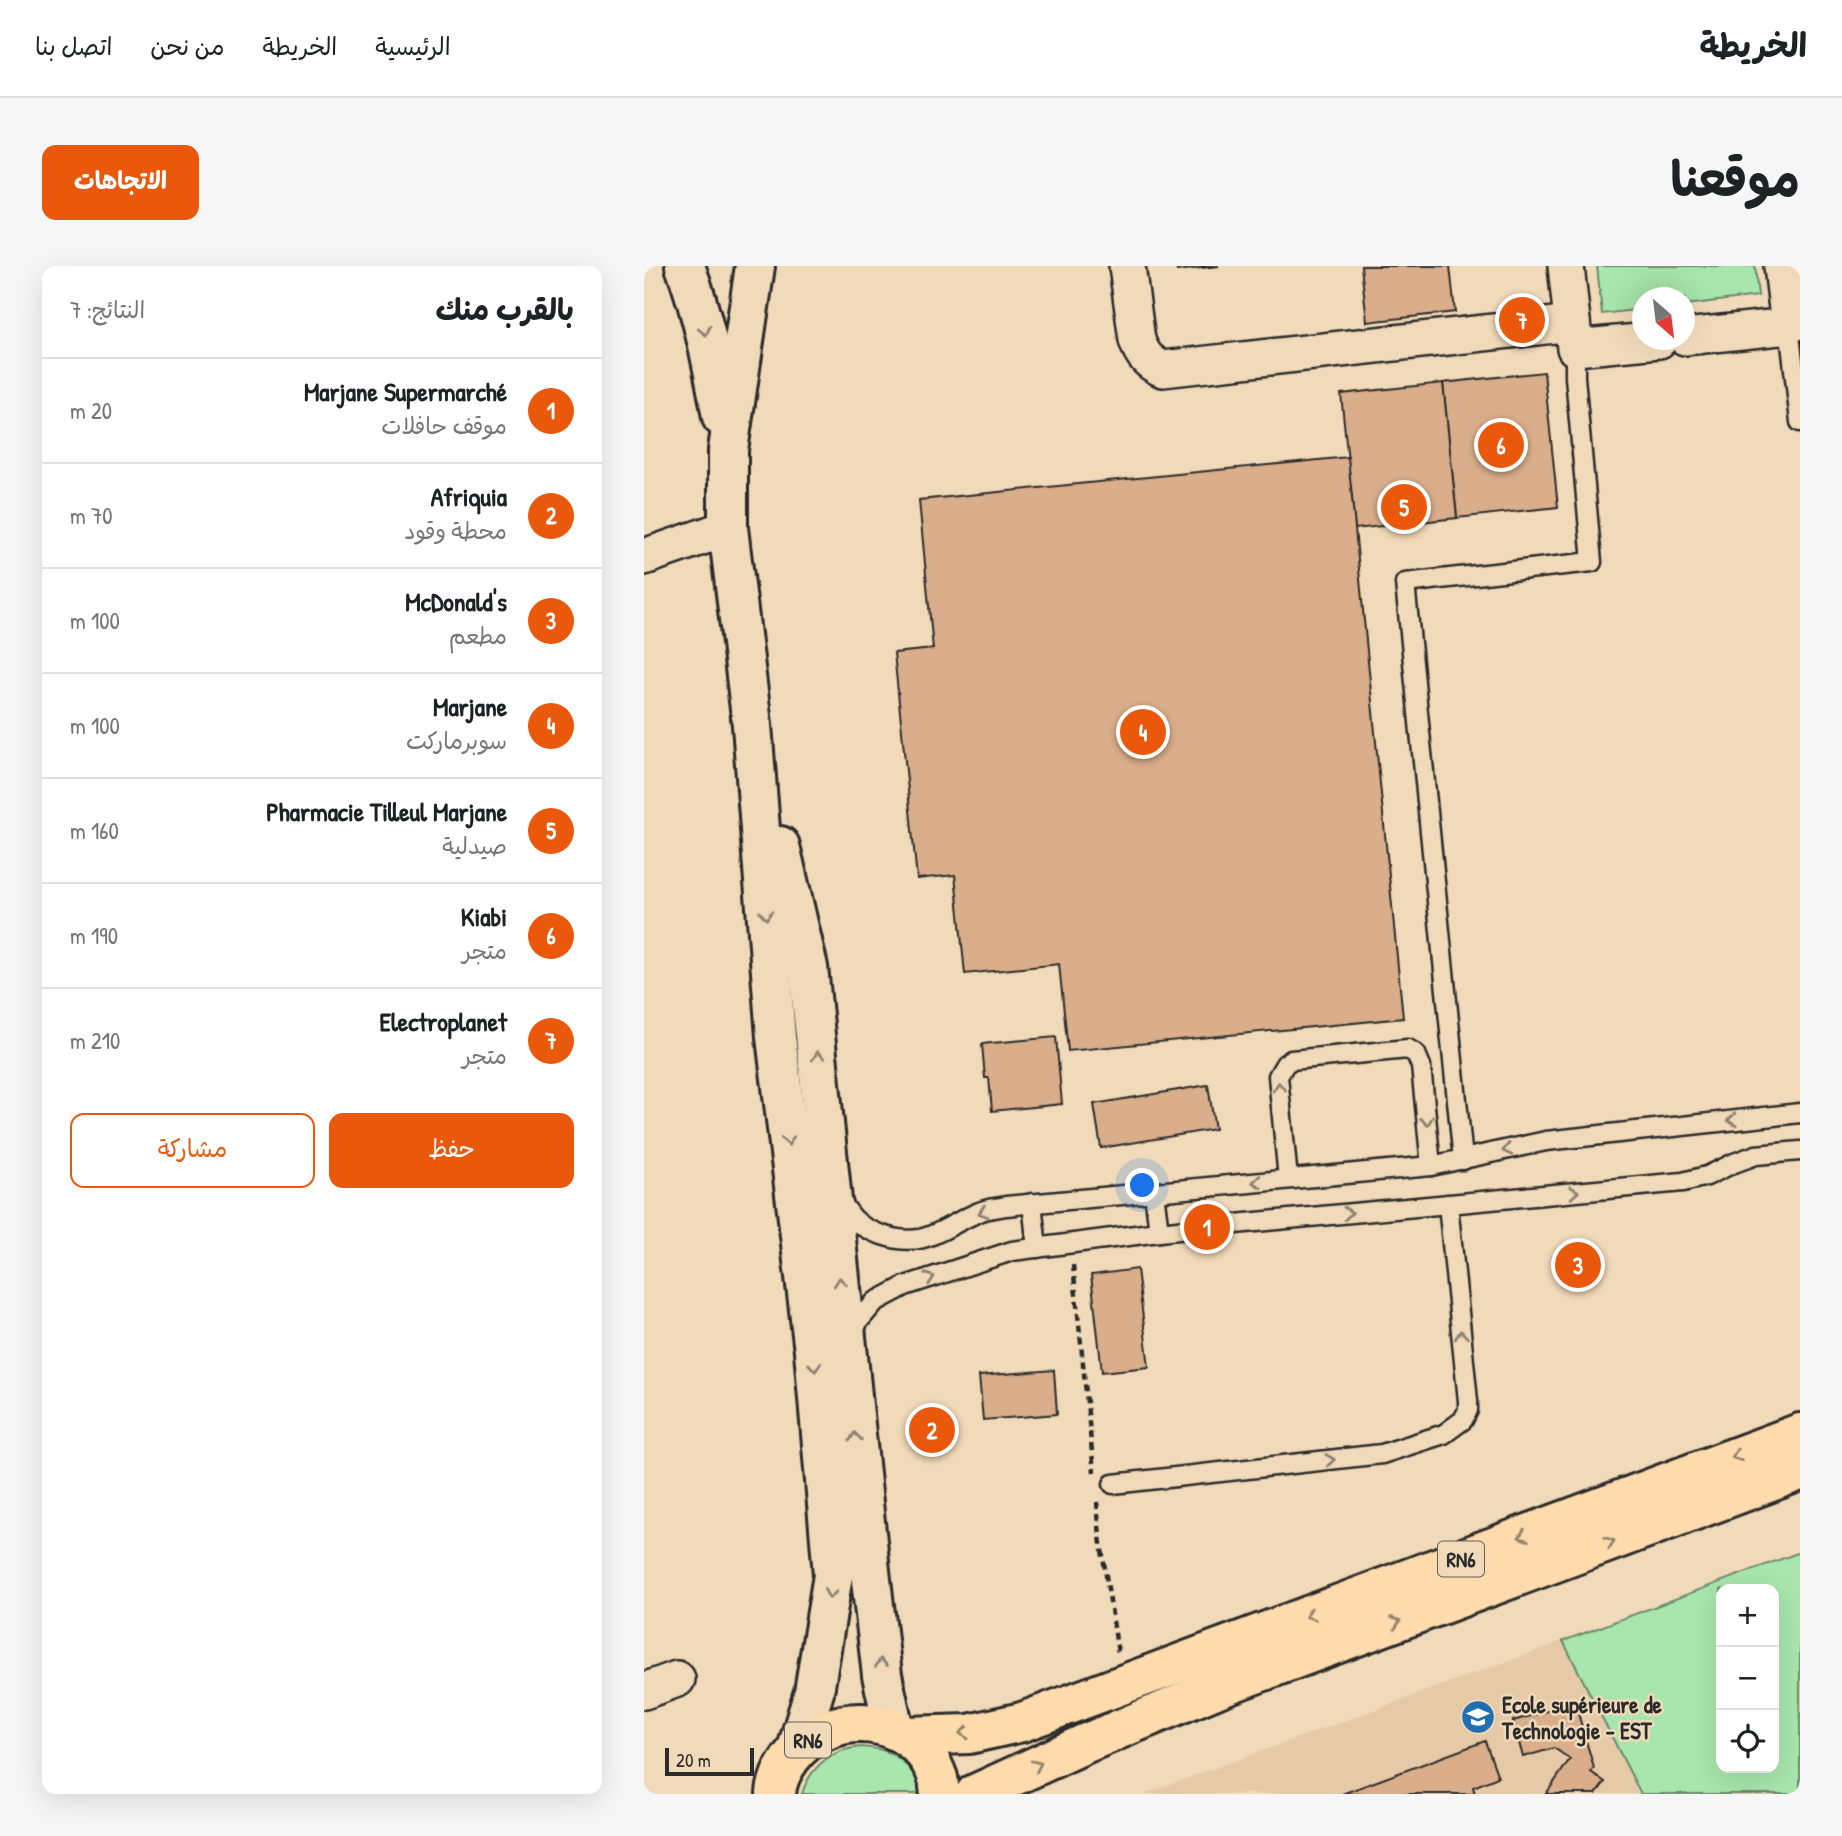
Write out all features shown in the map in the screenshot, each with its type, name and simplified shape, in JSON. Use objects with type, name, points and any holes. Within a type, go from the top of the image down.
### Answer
[{"type":"highway","name":"RN6","points":[[773,1790],[797,1749],[817,1733],[842,1724],[869,1722],[900,1733],[969,1734],[1022,1721],[1800,1433]]},
{"type":"highway","name":"RN6","points":[[975,1794],[1084,1744],[1218,1688],[1800,1471]]},
{"type":"highway","points":[[900,1733],[925,1754],[937,1778],[940,1794]]},
{"type":"street","points":[[685,266],[698,301],[713,364],[728,450]]},
{"type":"street","points":[[755,266],[728,450],[728,528],[752,725],[776,1037],[814,1351],[833,1575],[814,1692],[797,1749]]},
{"type":"street","points":[[1127,266],[1140,350],[1154,365],[1163,369],[1574,336],[1632,339]]},
{"type":"street","points":[[1566,266],[1574,336]]},
{"type":"street","points":[[1695,333],[1789,298]]},
{"type":"street","points":[[644,557],[728,528]]},
{"type":"street","points":[[752,725],[808,967],[882,1675],[900,1733]]},
{"type":"street","points":[[644,1691],[677,1679]]},
{"type":"lane","points":[[1789,298],[1800,422]]},
{"type":"lane","points":[[1463,1160],[1405,583],[1592,562],[1575,377],[1574,336]]},
{"type":"lane","points":[[1288,1180],[1278,1076],[1284,1064],[1291,1060],[1408,1049],[1416,1054],[1421,1066],[1431,1166]]},
{"type":"lane","points":[[832,1186],[857,1223],[872,1232],[900,1240],[918,1240],[938,1233],[980,1211],[1006,1206],[1431,1166],[1546,1141],[1800,1113]]},
{"type":"lane","points":[[846,1350],[858,1322],[875,1302],[905,1286],[1012,1251],[1159,1232],[1683,1182],[1707,1176],[1756,1155],[1800,1151]]},
{"type":"lane","points":[[1154,1192],[1159,1232]]},
{"type":"lane","points":[[1032,1203],[1037,1248]]},
{"type":"lane","points":[[1113,1484],[1382,1454],[1444,1434],[1463,1420],[1468,1410],[1468,1401],[1448,1204]]},
{"type":"path","points":[[1071,1244],[1094,1473]]},
{"type":"path","points":[[1097,1499],[1122,1685]]},
{"type":"shaded area","name":"Ecole supérieure de Technologie - EST","points":[[1563,1641],[1641,1794],[1144,1794]]},
{"type":"green space","points":[[1597,266],[1755,266],[1758,296],[1695,304],[1695,287],[1632,287],[1632,310],[1602,314]]},
{"type":"green space","points":[[1800,1552],[1800,1794],[1641,1794],[1563,1641]]},
{"type":"green space","points":[[861,1747],[882,1750],[898,1758],[913,1774],[923,1794],[802,1794],[811,1775],[826,1759],[841,1751]]},
{"type":"building","points":[[1176,266],[1219,266],[1177,271]]},
{"type":"building","points":[[1361,266],[1450,266],[1455,312],[1367,322]]},
{"type":"building","points":[[1544,372],[1558,507],[1457,518],[1443,383]]},
{"type":"building","points":[[1443,383],[1457,518],[1355,529],[1341,394]]},
{"type":"building","points":[[1348,457],[1403,1018],[1068,1051],[1059,964],[965,974],[955,875],[917,879],[894,653],[933,649],[919,500]]},
{"type":"building","points":[[1056,1037],[1062,1104],[992,1111],[982,1044]]},
{"type":"building","points":[[1208,1085],[1215,1129],[1101,1148],[1094,1104]]},
{"type":"building","points":[[1137,1269],[1149,1367],[1102,1372],[1091,1275]]},
{"type":"building","points":[[1054,1370],[1057,1414],[983,1420],[979,1376]]},
{"type":"building","points":[[1575,1703],[1594,1768],[1591,1772],[1605,1782],[1596,1794],[1546,1794],[1570,1759],[1554,1748],[1523,1757],[1513,1721]]},
{"type":"building","points":[[1485,1741],[1498,1777],[1473,1787],[1475,1794],[1342,1794]]},
{"type":"place","name":"Electroplanet","points":[[1522,320]]},
{"type":"place","name":"Kiabi","points":[[1501,445]]},
{"type":"place","name":"Pharmacie Tilleul Marjane","points":[[1404,507]]},
{"type":"place","name":"Marjane","points":[[1143,732]]},
{"type":"place","name":"Marjane Supermarché","points":[[1207,1227]]},
{"type":"place","name":"McDonald's","points":[[1578,1265]]},
{"type":"place","name":"Afriquia","points":[[932,1430]]},
{"type":"place","name":"Ecole supérieure de Technologie - EST","points":[[1478,1717]]}]
